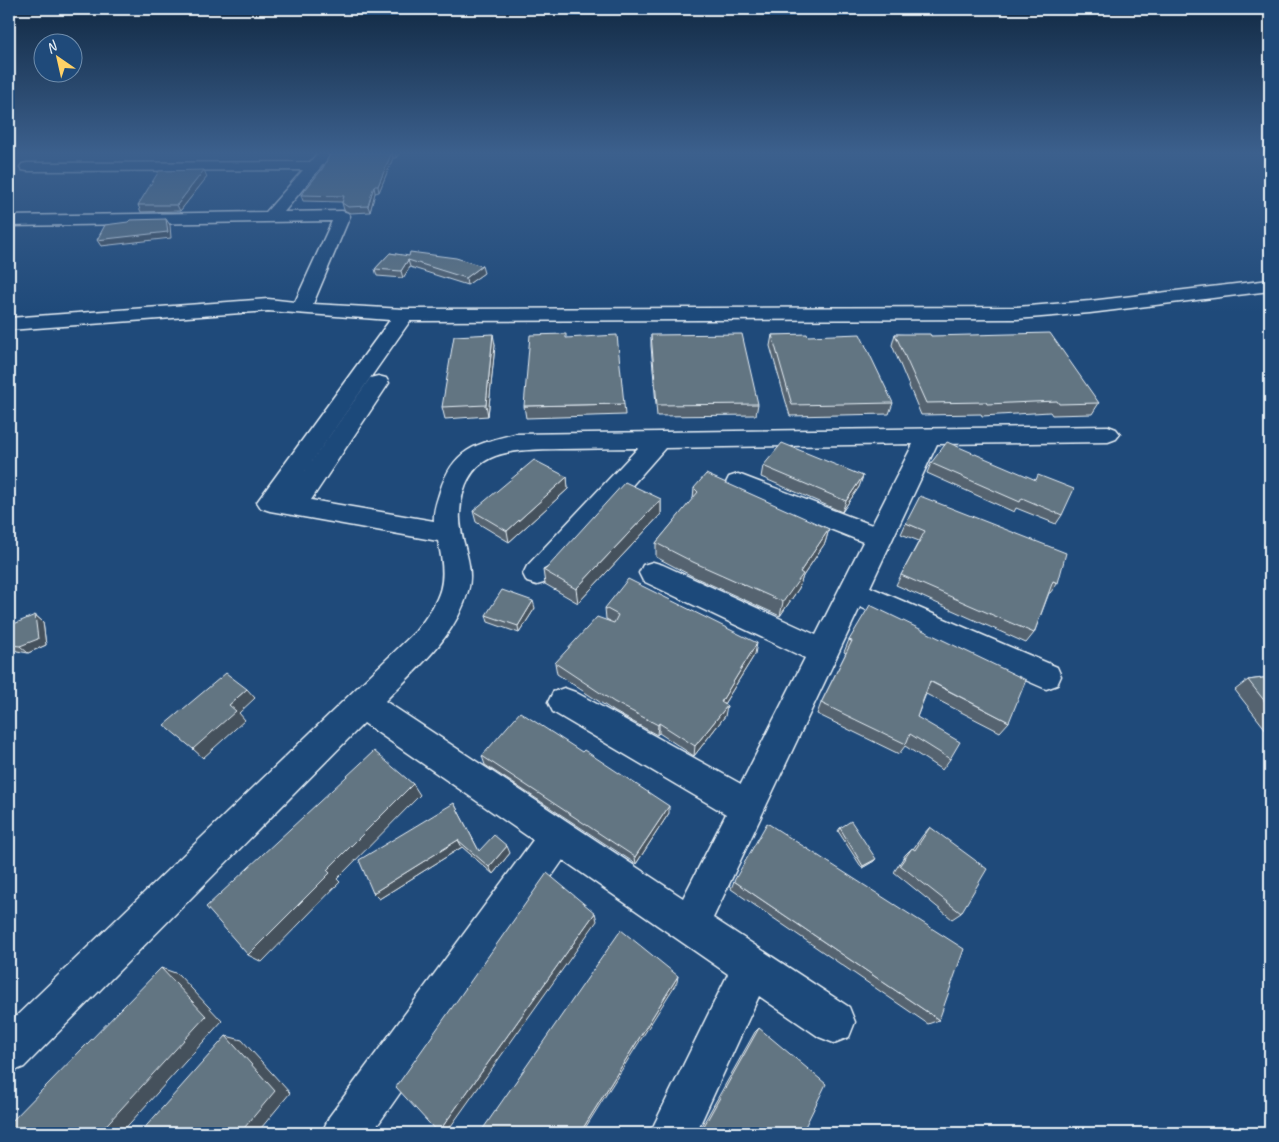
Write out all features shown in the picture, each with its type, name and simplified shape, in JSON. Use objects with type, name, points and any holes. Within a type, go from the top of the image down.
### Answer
[{"type":"street","points":[[271,217],[281,205]]},
{"type":"street","points":[[9,221],[342,216],[302,308]]},
{"type":"street","points":[[9,324],[268,305],[414,315],[858,316],[1017,313],[1090,308],[1270,285]]},
{"type":"street","points":[[414,315],[282,504],[449,533]]},
{"type":"street","points":[[9,1052],[426,640],[452,599],[457,572],[446,517],[456,478],[468,459],[480,452],[515,442],[1108,434]]},
{"type":"street","points":[[690,925],[929,436]]},
{"type":"street","points":[[537,574],[659,440]]},
{"type":"street","points":[[738,483],[879,538]]},
{"type":"street","points":[[653,573],[824,652]]},
{"type":"street","points":[[853,592],[1046,676]]},
{"type":"street","points":[[564,702],[748,808]]},
{"type":"street","points":[[362,704],[834,1022]]},
{"type":"street","points":[[345,1133],[558,836]]},
{"type":"street","points":[[673,1133],[752,967]]},
{"type":"building","points":[[345,205],[368,205],[368,206],[348,207]]},
{"type":"building","points":[[166,219],[168,232],[97,240],[105,225],[128,222],[130,220]]},
{"type":"building","points":[[410,252],[456,258],[482,266],[466,278],[408,260],[401,271],[375,269],[390,253],[409,256]]},
{"type":"building","points":[[1050,333],[1099,403],[1059,404],[1057,401],[987,404],[986,402],[926,403],[895,334],[930,334],[931,336]]},
{"type":"building","points":[[493,334],[486,405],[442,407],[454,336]]},
{"type":"building","points":[[566,334],[566,338],[617,335],[624,404],[524,406],[530,335]]},
{"type":"building","points":[[742,334],[758,404],[657,405],[651,335]]},
{"type":"building","points":[[807,334],[808,336],[860,334],[893,403],[792,405],[772,335]]},
{"type":"building","points":[[947,442],[1036,480],[1038,475],[1074,489],[1062,515],[1022,498],[1020,502],[931,463]]},
{"type":"building","points":[[782,443],[863,476],[846,501],[763,466]]},
{"type":"building","points":[[534,460],[567,477],[507,531],[473,511]]},
{"type":"building","points":[[706,474],[829,529],[800,572],[803,574],[783,602],[693,562],[656,543],[698,492],[694,488]]},
{"type":"building","points":[[625,482],[661,499],[576,589],[543,570],[546,569]]},
{"type":"building","points":[[920,496],[1066,553],[1058,583],[1053,581],[1034,633],[901,575],[925,531],[906,523]]},
{"type":"building","points":[[628,579],[757,643],[721,702],[727,706],[695,746],[659,723],[658,725],[614,702],[555,663],[597,617],[614,623],[618,615],[605,608]]},
{"type":"building","points":[[502,590],[533,601],[518,626],[486,615]]},
{"type":"building","points":[[870,605],[1026,680],[1009,722],[930,681],[917,717],[960,742],[950,759],[910,734],[906,744],[821,703],[852,641],[849,640]]},
{"type":"building","points":[[35,615],[38,639],[20,646],[9,645],[9,626]]},
{"type":"building","points":[[226,673],[247,689],[229,705],[236,711],[193,749],[164,725]]},
{"type":"building","points":[[1270,677],[1270,708],[1248,680]]},
{"type":"building","points":[[520,712],[582,752],[584,750],[669,806],[635,857],[482,756]]},
{"type":"building","points":[[374,751],[413,784],[327,870],[330,873],[248,955],[206,907]]},
{"type":"building","points":[[454,803],[479,851],[494,835],[507,846],[489,867],[458,840],[373,893],[359,860]]},
{"type":"building","points":[[851,821],[876,859],[863,866],[840,828]]},
{"type":"building","points":[[767,823],[964,949],[939,1020],[734,881]]},
{"type":"building","points":[[930,827],[987,869],[961,913],[900,865],[912,848],[915,850]]},
{"type":"building","points":[[547,873],[595,913],[438,1133],[396,1087]]},
{"type":"building","points":[[621,930],[678,976],[580,1133],[480,1133]]},
{"type":"building","points":[[161,968],[206,1016],[99,1133],[9,1133],[9,1124]]},
{"type":"building","points":[[759,1028],[826,1084],[802,1133],[700,1133]]},
{"type":"building","points":[[226,1036],[275,1091],[240,1133],[140,1133]]}]
